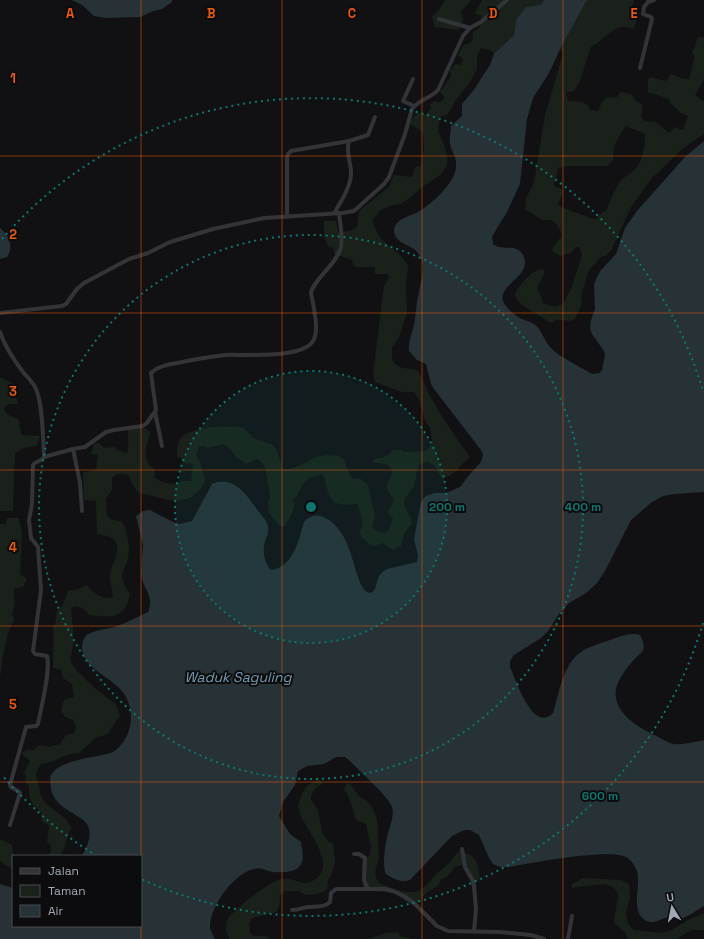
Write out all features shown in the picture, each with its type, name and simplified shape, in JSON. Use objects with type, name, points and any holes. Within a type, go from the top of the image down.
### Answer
[{"type":"street","points":[[0,313],[62,306],[66,304],[77,289],[84,283],[129,259],[148,253],[170,242],[213,229],[264,218],[354,211],[384,184],[389,177],[414,106],[432,95],[437,90],[460,39],[470,28],[481,22],[507,0]]},
{"type":"street","points":[[640,68],[652,19],[651,17],[643,14],[648,2],[654,0]]},
{"type":"street","points":[[439,19],[470,28]]},
{"type":"street","points":[[413,79],[403,101],[414,106]]},
{"type":"street","points":[[287,216],[288,154],[291,151],[349,141],[368,135],[375,117]]},
{"type":"street","points":[[162,446],[150,376],[153,371],[163,366],[226,355],[292,352],[302,350],[314,341],[316,330],[311,293],[312,288],[329,268],[341,249],[342,243],[337,213],[350,181],[351,169],[348,152],[349,141]]},
{"type":"street","points":[[0,332],[11,357],[33,383],[36,390],[40,407],[44,457]]},
{"type":"street","points":[[10,825],[20,794],[10,785],[26,727],[36,726],[38,724],[44,694],[47,664],[47,656],[35,654],[33,651],[41,590],[38,547],[31,538],[29,517],[32,504],[33,465],[34,463],[41,461],[44,457],[84,447],[106,432],[143,426],[155,412]]},
{"type":"street","points":[[73,449],[80,484],[82,511]]},
{"type":"street","points":[[462,849],[465,867],[473,881],[474,886],[476,909],[474,931]]},
{"type":"street","points":[[354,854],[359,854],[365,858],[364,880],[368,889]]},
{"type":"street","points":[[292,910],[327,905],[331,900],[331,893],[336,889],[384,889],[404,896],[414,903],[437,926],[448,931],[499,932],[544,939]]},
{"type":"street","points":[[568,939],[572,916]]},
{"type":"green space","points":[[445,0],[471,0],[461,12],[463,19],[459,30],[435,27],[432,17],[439,10]]},
{"type":"green space","points":[[482,0],[544,0],[541,5],[516,20],[514,35],[494,54],[492,51],[481,48],[477,56],[477,69],[469,84],[457,98],[448,114],[440,117],[438,131],[447,157],[447,165],[445,169],[440,175],[407,200],[400,204],[392,205],[380,210],[372,221],[380,238],[400,255],[407,264],[408,268],[406,285],[407,313],[399,337],[392,348],[392,360],[398,366],[419,372],[438,410],[470,457],[451,475],[443,479],[436,467],[430,463],[423,463],[418,467],[413,487],[404,501],[412,523],[404,534],[401,546],[393,550],[383,543],[375,546],[370,545],[361,537],[361,515],[357,504],[344,505],[336,503],[330,497],[324,477],[321,474],[309,478],[304,483],[293,501],[294,509],[288,521],[284,527],[280,526],[269,513],[268,504],[270,496],[265,467],[258,459],[246,464],[236,457],[224,444],[207,448],[204,446],[199,446],[196,455],[201,464],[205,480],[201,488],[188,498],[173,500],[143,494],[136,490],[128,475],[119,474],[112,478],[112,490],[106,499],[107,515],[110,519],[122,522],[126,529],[129,549],[128,559],[122,575],[124,584],[130,594],[128,602],[124,608],[116,615],[89,615],[81,608],[71,608],[73,645],[71,661],[83,677],[115,703],[120,715],[106,735],[97,737],[79,753],[66,755],[54,761],[41,764],[37,771],[36,777],[40,794],[44,801],[64,818],[71,827],[61,855],[49,855],[51,845],[47,842],[49,826],[42,821],[41,812],[31,801],[29,786],[25,782],[26,776],[24,773],[30,761],[22,753],[26,750],[34,750],[37,746],[41,745],[49,747],[60,744],[66,735],[74,733],[76,727],[73,720],[65,717],[61,711],[65,699],[74,697],[72,684],[63,678],[61,670],[53,668],[53,626],[55,625],[57,611],[62,607],[68,591],[79,589],[86,585],[102,597],[113,597],[110,574],[117,553],[116,543],[113,539],[107,536],[97,534],[96,501],[84,500],[83,472],[96,470],[98,455],[91,454],[94,444],[99,443],[104,448],[115,447],[117,450],[127,453],[128,426],[140,424],[150,432],[146,447],[146,457],[147,461],[154,469],[155,478],[170,484],[177,484],[181,481],[191,481],[193,464],[183,463],[181,458],[177,457],[178,445],[180,439],[185,435],[192,431],[201,429],[220,427],[244,428],[253,438],[274,446],[277,450],[283,469],[291,469],[316,457],[326,455],[339,456],[343,458],[352,478],[361,479],[368,485],[375,516],[372,527],[375,530],[384,533],[388,531],[393,519],[388,513],[393,499],[387,490],[387,485],[392,470],[386,464],[372,462],[375,459],[387,456],[393,450],[402,450],[404,452],[426,451],[432,444],[430,428],[425,421],[419,400],[414,392],[402,392],[375,382],[373,375],[384,286],[389,278],[388,274],[375,274],[375,267],[354,267],[352,260],[334,254],[334,248],[329,247],[324,237],[324,221],[336,221],[338,232],[350,231],[357,227],[359,211],[389,187],[394,175],[412,177],[415,167],[421,166],[424,150],[423,132],[409,123],[418,112],[425,115],[431,108],[430,105],[434,101],[440,102],[445,98],[440,92],[451,76],[450,70],[456,64],[461,65],[463,59],[458,55],[464,44],[469,44],[473,39],[472,33],[480,27],[481,16],[475,13]]},
{"type":"green space","points":[[587,0],[634,0],[630,12],[639,16],[633,29],[621,27],[615,29],[596,44],[591,46],[580,81],[574,91],[566,92],[568,101],[582,102],[588,105],[590,110],[598,111],[602,102],[606,98],[617,97],[621,92],[631,94],[636,101],[643,105],[641,116],[644,121],[656,122],[669,133],[675,127],[683,130],[688,116],[679,112],[670,103],[670,100],[648,93],[648,80],[650,77],[666,81],[671,74],[684,79],[689,79],[695,56],[692,54],[698,37],[704,37],[704,79],[695,95],[704,102],[704,134],[682,149],[652,178],[631,207],[611,251],[605,256],[601,257],[589,270],[581,296],[582,304],[575,319],[569,321],[556,320],[549,322],[519,302],[515,294],[523,282],[531,274],[543,269],[545,272],[537,288],[543,303],[555,307],[563,304],[571,289],[582,255],[580,247],[576,247],[571,253],[560,256],[553,252],[552,249],[562,235],[558,226],[552,220],[542,220],[525,209],[526,198],[534,183],[545,115],[563,54],[560,49]],"holes":[[[626,126],[645,134],[644,150],[641,160],[635,169],[620,181],[606,211],[602,212],[597,219],[593,219],[561,207],[558,204],[563,193],[562,189],[554,186],[558,168],[566,166],[607,166],[613,160],[616,142]]]},
{"type":"green space","points":[[0,377],[13,384],[18,404],[8,404],[4,408],[8,414],[19,420],[21,435],[40,436],[37,446],[24,448],[15,453],[13,511],[0,511]]},
{"type":"green space","points":[[7,518],[19,518],[22,533],[20,574],[27,579],[23,587],[14,589],[15,604],[12,614],[14,619],[8,633],[0,677],[0,524],[6,524]]},
{"type":"green space","points":[[317,780],[321,780],[322,784],[315,789],[311,796],[311,800],[318,810],[322,832],[328,841],[333,844],[335,861],[331,876],[328,880],[327,890],[317,894],[306,895],[299,891],[285,891],[280,895],[279,907],[276,912],[252,918],[249,924],[250,933],[253,936],[267,936],[270,939],[229,939],[226,926],[228,919],[237,909],[253,896],[276,881],[291,879],[307,883],[317,878],[322,871],[323,862],[321,853],[300,814],[298,806],[305,789]]},
{"type":"green space","points":[[348,783],[353,787],[358,795],[371,805],[375,812],[378,825],[379,858],[375,874],[380,884],[402,891],[414,892],[420,890],[449,863],[459,851],[470,855],[476,860],[479,868],[480,879],[476,882],[474,880],[466,864],[455,867],[446,878],[441,879],[439,885],[426,893],[421,901],[412,905],[393,893],[364,890],[362,880],[362,864],[370,854],[371,847],[366,824],[356,820],[348,795],[344,790]]},
{"type":"green space","points":[[0,839],[12,845],[13,854],[15,855],[12,855],[12,869],[0,861]]},
{"type":"green space","points":[[583,878],[621,880],[629,884],[630,897],[626,913],[628,924],[634,930],[662,933],[670,931],[688,920],[704,913],[704,930],[691,930],[677,939],[628,939],[625,932],[615,924],[614,921],[618,896],[617,892],[613,887],[604,884],[571,888],[572,884]]},
{"type":"green space","points":[[398,932],[400,936],[414,939],[368,939],[386,933]]},
{"type":"water","points":[[72,0],[172,0],[172,2],[162,9],[140,17],[105,18],[94,16],[82,5]]},
{"type":"water","name":"Waduk Saguling","points":[[544,0],[587,0],[560,49],[549,73],[533,98],[527,119],[520,184],[507,212],[492,237],[493,244],[501,247],[514,248],[521,252],[524,257],[525,264],[523,270],[505,290],[503,301],[514,314],[537,326],[549,345],[559,355],[592,374],[600,373],[605,355],[590,328],[595,309],[594,285],[596,279],[601,270],[616,254],[625,228],[637,211],[685,157],[704,141],[704,492],[663,496],[652,502],[631,520],[605,571],[597,583],[586,593],[569,603],[541,638],[514,655],[510,661],[510,667],[526,703],[532,711],[539,716],[546,718],[553,713],[564,675],[567,668],[576,656],[597,644],[629,634],[640,635],[644,648],[623,673],[616,688],[616,698],[622,712],[627,718],[640,727],[670,743],[681,744],[704,740],[704,906],[680,919],[663,918],[655,922],[644,920],[640,915],[637,903],[638,874],[636,868],[628,858],[617,855],[587,855],[500,867],[493,864],[489,858],[479,835],[470,830],[464,830],[452,836],[410,880],[401,881],[395,879],[386,874],[384,867],[386,841],[393,811],[392,807],[380,790],[350,761],[345,757],[336,757],[324,764],[307,766],[298,771],[295,785],[283,802],[279,816],[290,834],[301,842],[303,855],[302,862],[298,868],[292,871],[271,872],[261,868],[256,868],[246,872],[231,884],[218,901],[211,920],[210,928],[215,939],[0,939],[0,884],[12,888],[12,927],[142,927],[142,855],[82,855],[89,841],[89,830],[86,823],[80,817],[63,807],[56,800],[51,790],[50,778],[60,767],[68,763],[113,752],[121,745],[128,733],[131,715],[127,699],[116,685],[91,666],[83,654],[82,643],[85,636],[88,634],[115,627],[148,612],[150,601],[141,574],[143,545],[136,516],[143,511],[150,510],[180,524],[192,521],[212,484],[226,482],[243,491],[267,523],[268,532],[264,545],[264,552],[265,560],[271,570],[279,568],[290,558],[294,552],[304,522],[313,516],[320,516],[334,524],[342,534],[348,546],[360,581],[364,589],[370,593],[374,591],[378,579],[387,569],[417,562],[418,556],[414,539],[421,502],[426,496],[435,493],[446,493],[460,487],[481,462],[483,455],[481,450],[434,389],[431,384],[426,364],[417,360],[409,351],[423,265],[417,252],[400,241],[395,235],[394,231],[395,226],[399,221],[418,212],[430,204],[452,180],[455,173],[456,164],[450,144],[451,126],[462,116],[462,104],[473,91],[490,65],[494,54],[514,35],[516,20],[526,7],[541,5]]},
{"type":"water","points":[[0,228],[10,241],[10,249],[7,257],[0,259]]}]
